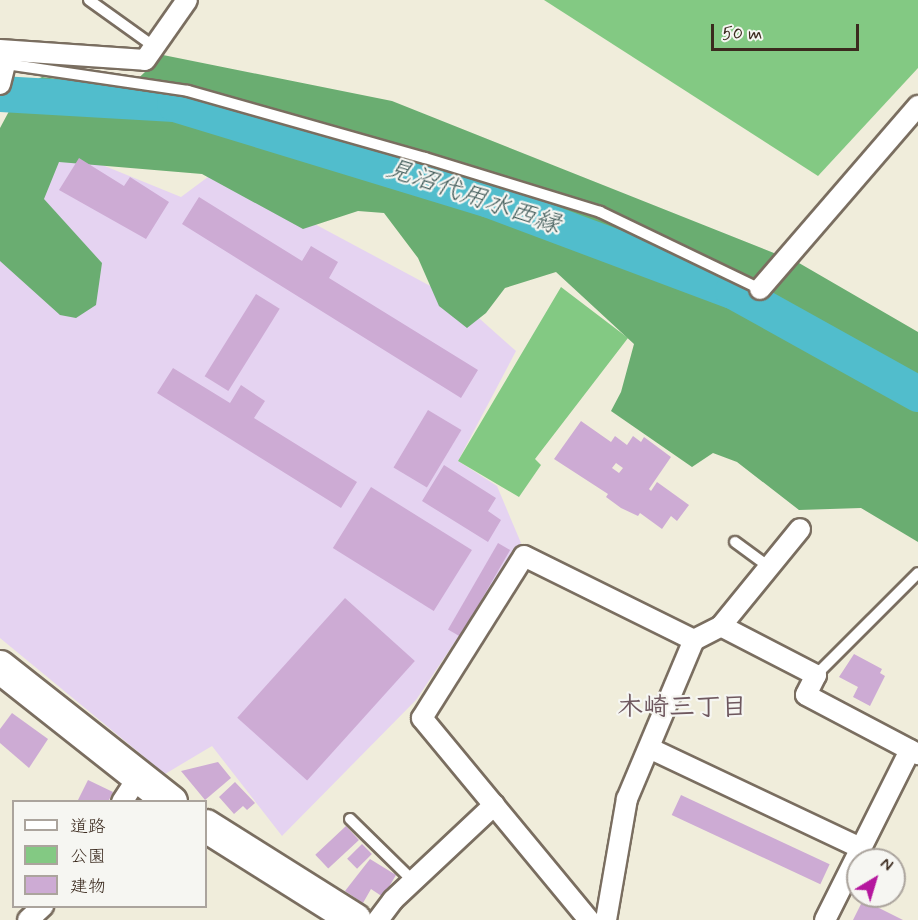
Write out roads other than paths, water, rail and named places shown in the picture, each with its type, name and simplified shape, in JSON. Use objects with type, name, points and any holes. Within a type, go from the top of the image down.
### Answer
[{"type":"main road","points":[[0,667],[130,789],[168,800]]},
{"type":"main road","points":[[207,827],[355,920]]},
{"type":"street","points":[[3,64],[145,60],[156,48],[187,0]]},
{"type":"street","points":[[760,289],[918,106]]},
{"type":"street","points":[[606,920],[627,799],[694,640],[721,626],[800,529]]},
{"type":"street","points":[[589,920],[422,718],[524,556],[694,640]]},
{"type":"street","points":[[649,748],[861,848],[914,752],[806,695],[816,675],[721,626]]},
{"type":"street","points":[[378,920],[413,881],[494,805]]},
{"type":"street","points":[[825,920],[846,878]]},
{"type":"street","points":[[28,920],[41,908]]},
{"type":"lane","points":[[89,0],[156,48]]},
{"type":"lane","points":[[3,64],[127,80],[250,106],[603,207],[760,289]]},
{"type":"lane","points":[[735,542],[769,567]]},
{"type":"lane","points":[[816,675],[918,573]]},
{"type":"lane","points":[[351,819],[413,881]]},
{"type":"waterway","name":"見沼代用水西縁","points":[[0,94],[175,104],[489,200],[733,291],[918,394]]},
{"type":"district","name":"木崎三丁目","points":[[682,709]]}]
